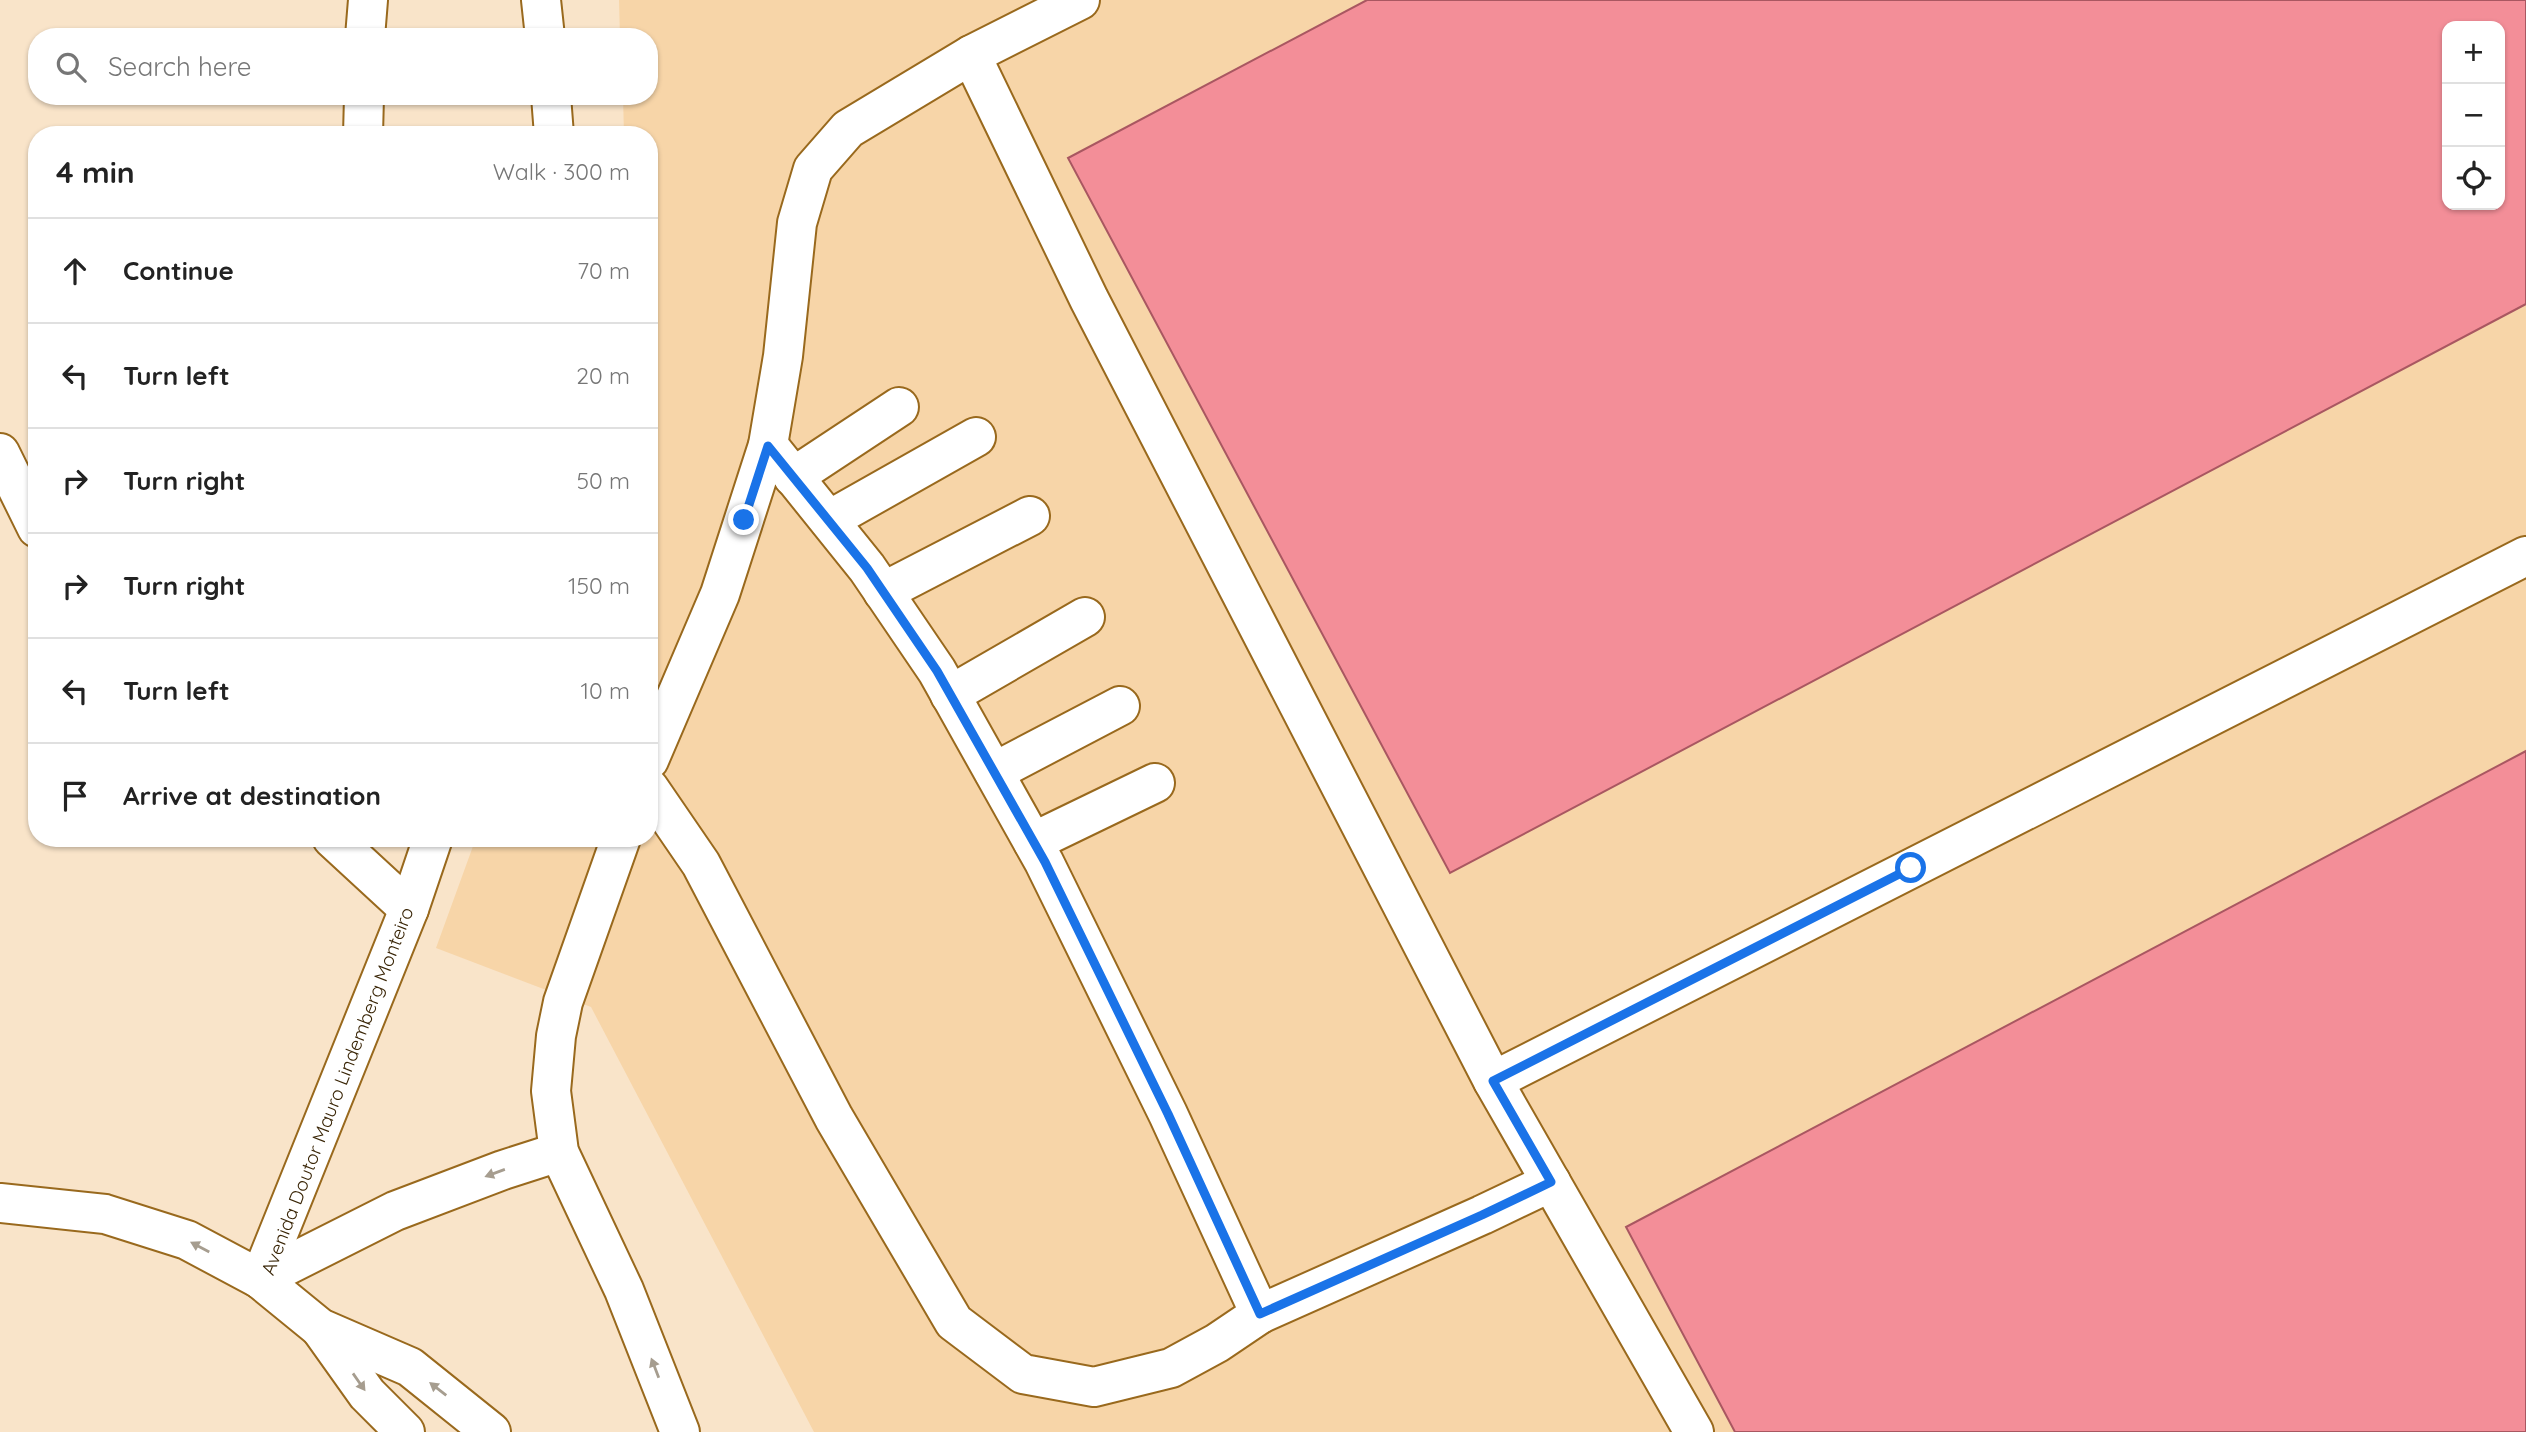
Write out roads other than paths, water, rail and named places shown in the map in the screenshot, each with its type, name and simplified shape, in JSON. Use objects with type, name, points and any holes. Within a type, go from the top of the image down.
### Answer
[{"type":"street","points":[[366,28],[368,0]]},
{"type":"street","points":[[541,0],[544,28]]},
{"type":"street","points":[[658,739],[720,594],[768,446],[783,356],[797,223],[813,169],[848,129],[971,55],[1080,0]]},
{"type":"street","points":[[971,55],[1096,312],[1493,1081],[1694,1432]]},
{"type":"street","points":[[363,126],[364,105]]},
{"type":"street","points":[[552,105],[553,126]]},
{"type":"street","points":[[793,477],[899,407]]},
{"type":"street","points":[[829,520],[976,437]]},
{"type":"street","points":[[768,446],[829,520],[937,671],[1033,842],[1163,1102],[1260,1314]]},
{"type":"street","points":[[0,453],[28,510]]},
{"type":"street","points":[[883,592],[1030,516]]},
{"type":"street","points":[[1493,1081],[2526,556]]},
{"type":"street","points":[[950,695],[1085,617]]},
{"type":"street","points":[[994,772],[1120,706]]},
{"type":"street","points":[[1033,842],[1155,783]]},
{"type":"street","points":[[658,801],[701,864],[834,1118],[954,1322],[1023,1374],[1094,1387],[1171,1368],[1217,1343],[1260,1314],[1551,1182]]},
{"type":"street","points":[[342,847],[409,909]]},
{"type":"street","name":"Avenida Doutor Mauro Lindemberg Monteiro","points":[[430,847],[409,909],[260,1279],[320,1328],[410,1367],[491,1432]]},
{"type":"street","points":[[618,847],[563,1002],[556,1036],[551,1091],[559,1152],[624,1290],[680,1432]]},
{"type":"street","points":[[0,1203],[105,1214],[187,1240],[260,1279],[395,1211],[559,1152]]},
{"type":"street","points":[[320,1328],[367,1394],[405,1432]]}]
